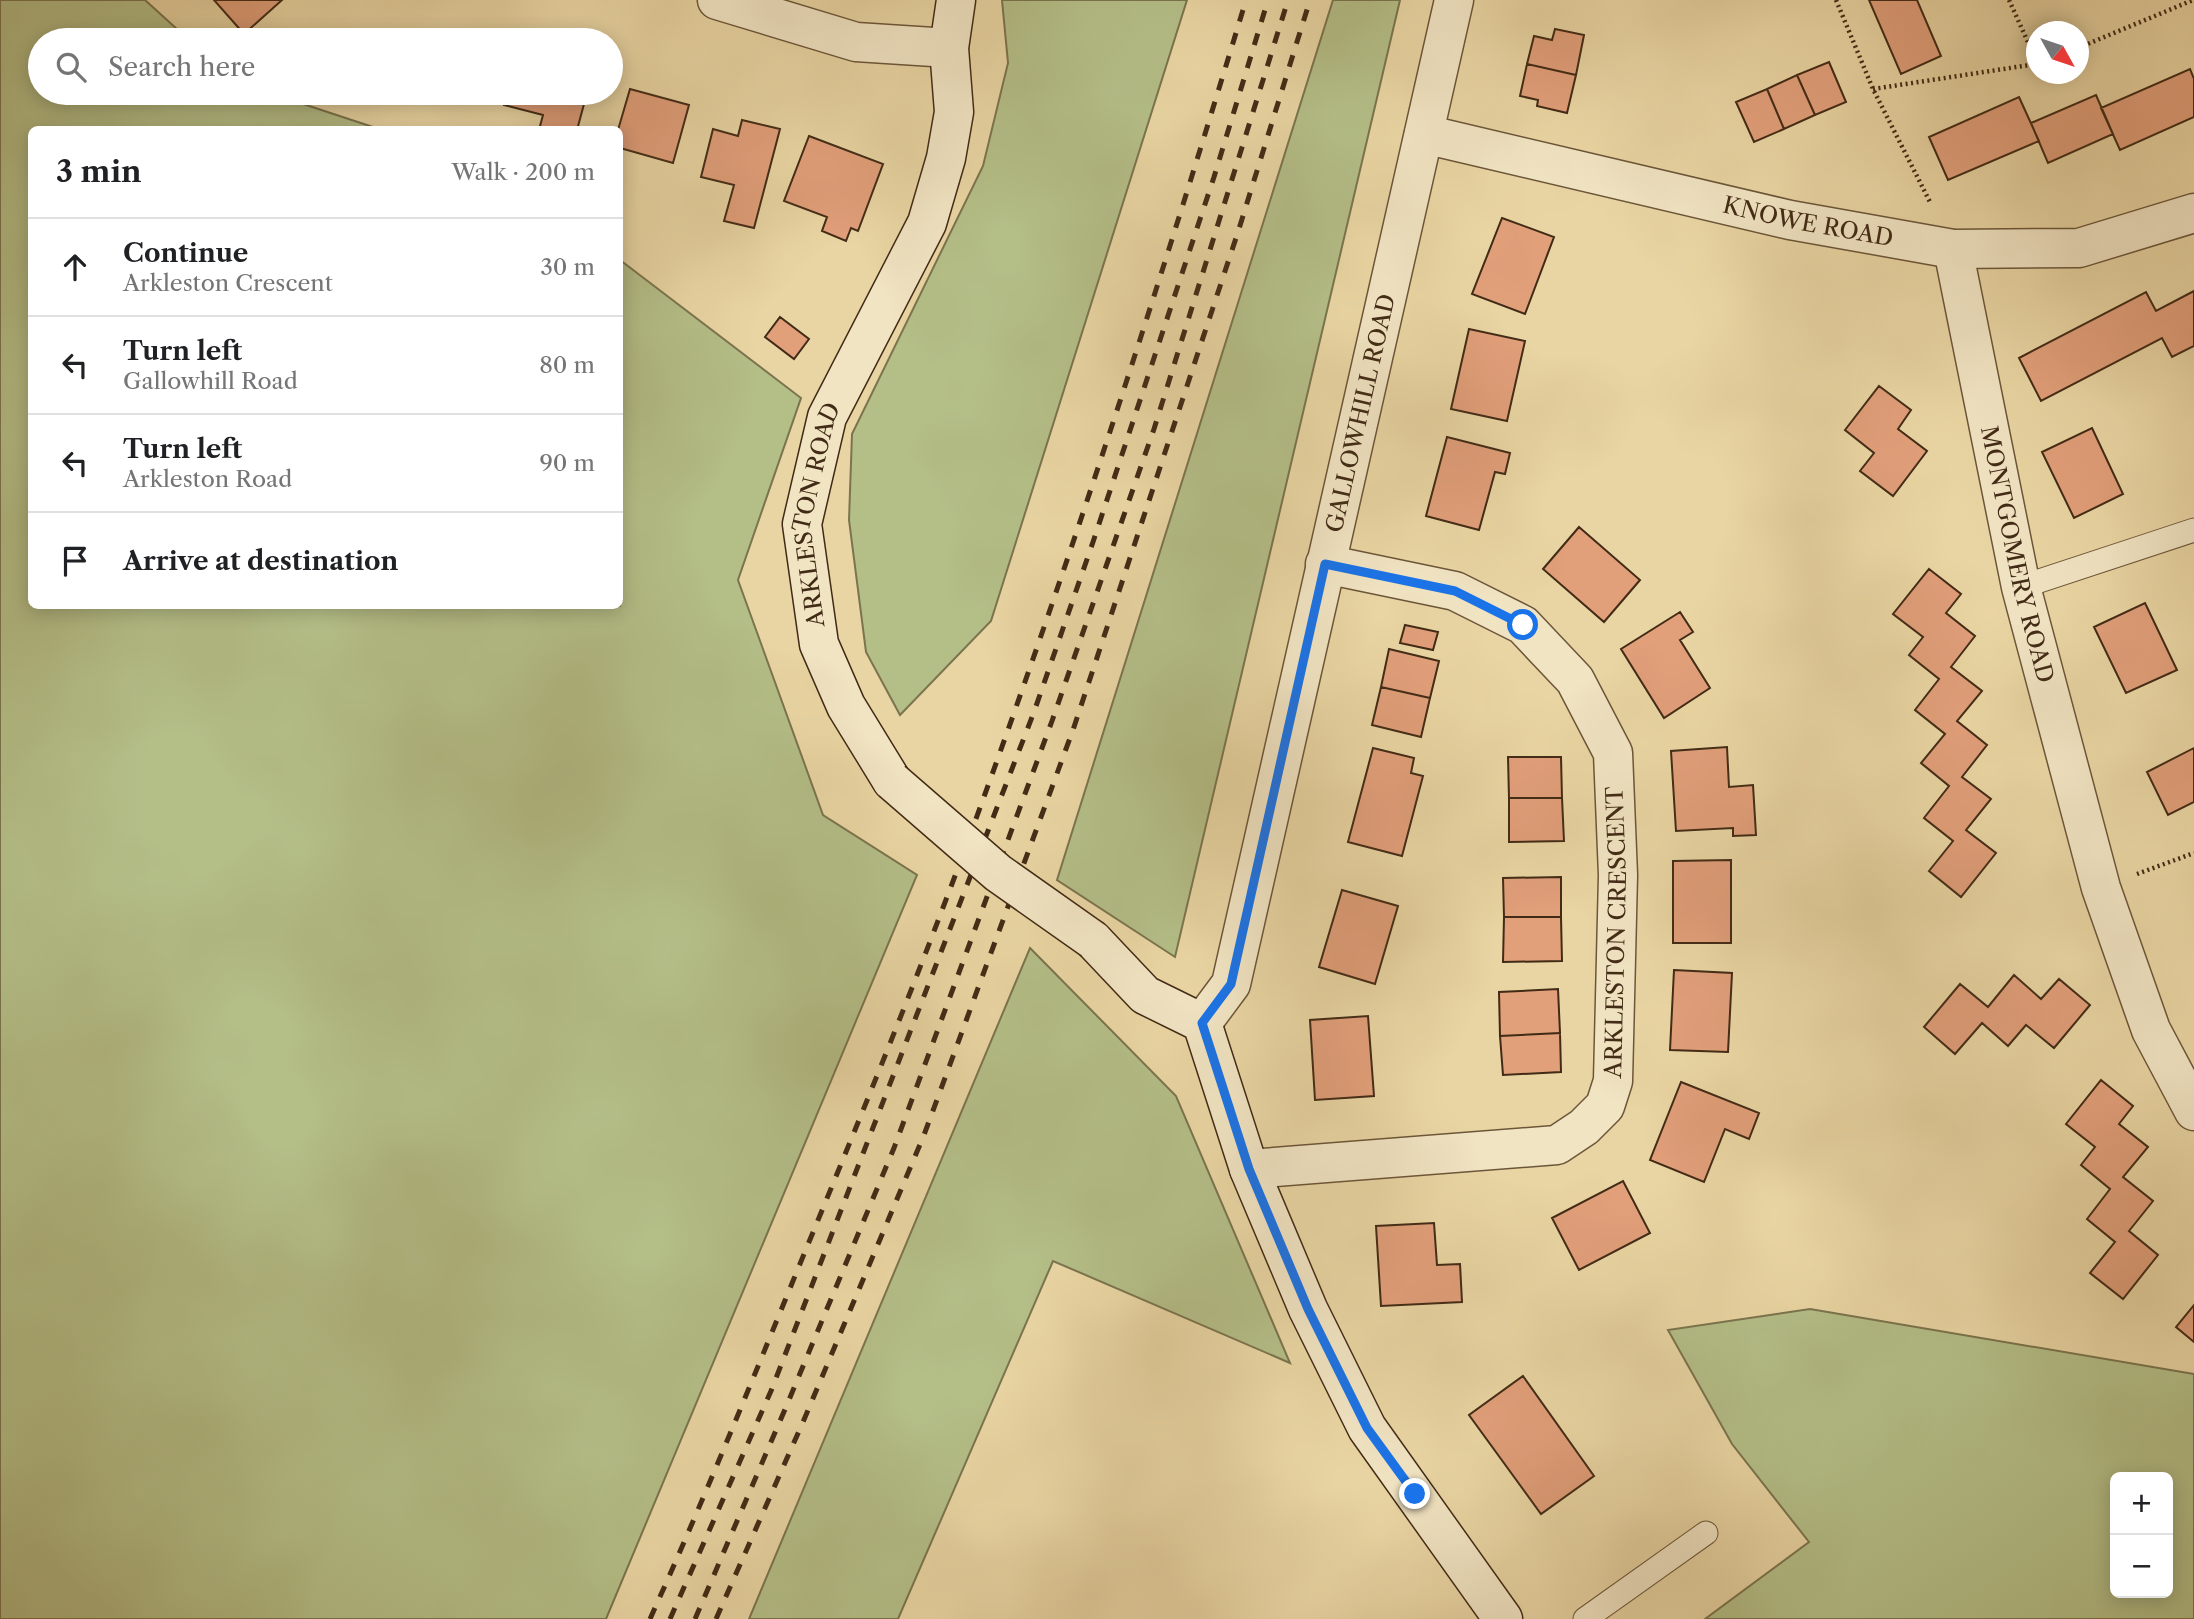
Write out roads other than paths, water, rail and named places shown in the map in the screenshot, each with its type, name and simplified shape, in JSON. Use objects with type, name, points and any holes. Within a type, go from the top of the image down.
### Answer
[{"type":"street","points":[[717,0],[856,42],[949,48]]},
{"type":"street","name":"ARKLESTON ROAD","points":[[956,0],[949,48],[954,113],[946,158],[927,223],[827,417],[802,524],[819,644],[846,706],[892,780],[998,873],[1093,940],[1145,995],[1202,1023]]},
{"type":"street","name":"GALLOWHILL ROAD","points":[[1202,1023],[1231,984],[1454,0]]},
{"type":"street","name":"KNOWE ROAD","points":[[1424,134],[1790,220],[1953,249],[2079,248],[2194,213]]},
{"type":"street","name":"MONTGOMERY ROAD","points":[[1953,249],[2021,587],[2101,888],[2151,1030],[2194,1111]]},
{"type":"street","name":"ARKLESTON CRESCENT","points":[[1249,1169],[1557,1144],[1584,1127],[1605,1106],[1613,1081],[1618,875],[1613,753],[1576,680],[1523,625],[1455,591],[1325,564]]},
{"type":"street","points":[[1202,1023],[1249,1169],[1308,1309],[1367,1428],[1503,1619]]},
{"type":"lane","points":[[2021,587],[2194,530]]},
{"type":"lane","points":[[1585,1619],[1706,1533]]},
{"type":"railway","points":[[650,1619],[688,1534],[842,1161],[956,874],[1083,512],[1183,205],[1246,0]]},
{"type":"railway","points":[[670,1619],[771,1391],[1034,712],[1214,177],[1268,0]]},
{"type":"railway","points":[[695,1619],[894,1148],[1052,721],[1154,429],[1288,0]]},
{"type":"railway","points":[[716,1619],[803,1422],[924,1135],[1073,730],[1238,232],[1310,0]]}]
